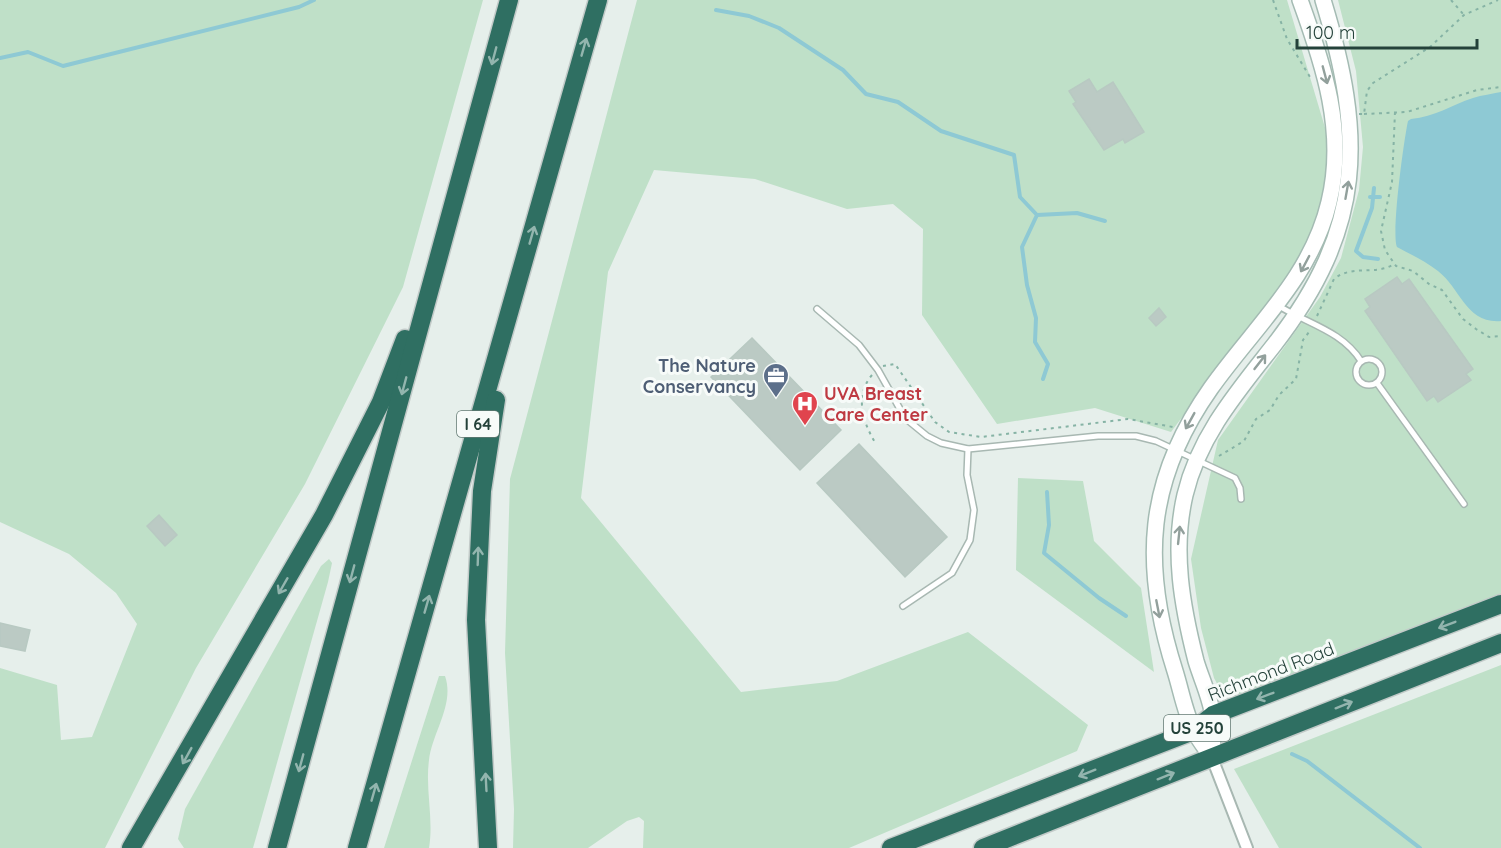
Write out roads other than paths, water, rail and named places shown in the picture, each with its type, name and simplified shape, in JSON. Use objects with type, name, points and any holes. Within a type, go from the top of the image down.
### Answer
[{"type":"highway","points":[[277,848],[509,0]]},
{"type":"highway","name":"I 64","points":[[357,848],[597,0]]},
{"type":"highway","points":[[131,848],[175,777],[324,515],[381,402],[465,164]]},
{"type":"highway","points":[[489,845],[476,620],[478,547],[487,455],[501,377],[518,316],[521,275]]},
{"type":"highway","name":"Richmond Road","points":[[891,848],[1193,730],[1213,715],[1501,604]]},
{"type":"highway","name":"US 250","points":[[982,848],[1501,643]]},
{"type":"highway","points":[[144,848],[175,777]]},
{"type":"street","points":[[1247,848],[1212,758],[1193,730],[1162,627],[1153,572],[1156,519],[1175,450],[1197,409],[1301,272],[1316,241],[1329,204],[1335,158],[1333,108],[1326,75],[1300,0]]},
{"type":"street","points":[[1212,758],[1213,715],[1196,658],[1179,574],[1181,516],[1197,460],[1217,419],[1295,316],[1318,275],[1340,222],[1357,114],[1323,0]]},
{"type":"lane","points":[[1277,305],[1340,338],[1353,348],[1361,361]]},
{"type":"lane","points":[[817,309],[859,345],[878,370],[895,403],[916,428],[941,442],[968,449],[1115,435],[1136,436],[1175,450],[1234,478],[1240,488],[1241,499]]},
{"type":"lane","points":[[1371,358],[1380,363],[1382,374],[1377,382],[1367,385],[1358,380],[1356,370],[1361,361],[1371,358]]},
{"type":"lane","points":[[1377,382],[1464,504]]},
{"type":"lane","points":[[903,606],[952,573],[970,540],[974,510],[967,475],[968,449]]},
{"type":"water","points":[[1501,92],[1501,321],[1480,317],[1465,304],[1438,271],[1397,247],[1396,224],[1408,121],[1473,98]]},
{"type":"waterway","points":[[0,58],[28,52],[63,66],[299,7],[314,0]]},
{"type":"waterway","points":[[716,10],[749,16],[779,28],[843,70],[866,94],[898,102],[941,131],[1014,155],[1020,197],[1037,215],[1022,247],[1027,285],[1036,318],[1035,342],[1048,364],[1043,379]]},
{"type":"waterway","points":[[1374,188],[1372,208],[1356,251],[1363,257],[1378,259]]},
{"type":"waterway","points":[[1370,197],[1380,197]]},
{"type":"waterway","points":[[1037,215],[1077,213],[1105,221]]},
{"type":"waterway","points":[[1047,492],[1049,525],[1044,553],[1099,598],[1126,616]]},
{"type":"waterway","points":[[1292,754],[1307,761],[1420,848]]},
{"type":"place","name":"The Nature Conservancy","points":[[776,399]]},
{"type":"place","name":"UVA Breast Care Center","points":[[805,427]]}]
